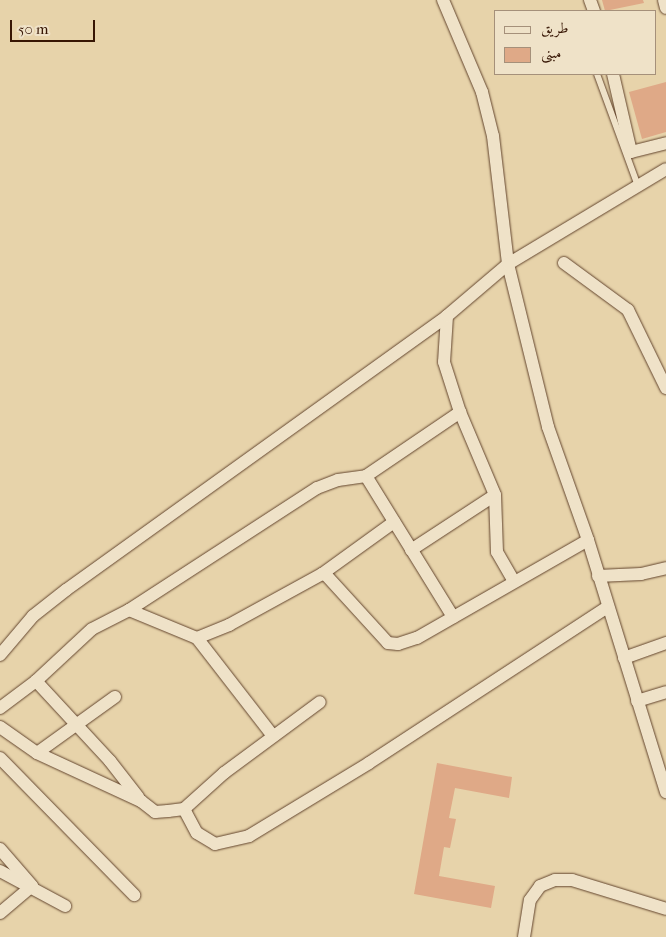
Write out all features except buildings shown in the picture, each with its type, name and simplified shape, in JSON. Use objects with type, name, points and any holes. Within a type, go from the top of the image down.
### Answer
[{"type":"street","points":[[442,0],[482,92],[493,136],[508,264],[548,427],[588,540],[607,607],[666,792]]},
{"type":"street","points":[[664,0],[666,8]]},
{"type":"street","points":[[613,75],[631,152],[666,143]]},
{"type":"street","points":[[0,655],[33,616],[66,590],[446,316],[508,264],[666,169]]},
{"type":"street","points":[[564,263],[628,310],[666,388]]},
{"type":"street","points":[[446,316],[444,362],[460,412],[495,495],[497,552],[514,582]]},
{"type":"street","points":[[0,708],[36,682],[92,629],[129,610],[317,488],[338,480],[366,476],[460,412]]},
{"type":"street","points":[[366,476],[453,617]]},
{"type":"street","points":[[411,550],[495,495]]},
{"type":"street","points":[[197,638],[229,625],[322,574],[394,522]]},
{"type":"street","points":[[322,574],[326,575],[388,643],[398,644],[417,638],[588,540]]},
{"type":"street","points":[[598,576],[641,574],[666,568]]},
{"type":"street","points":[[184,809],[197,833],[216,844],[249,836],[369,763],[607,607]]},
{"type":"street","points":[[129,610],[197,638],[273,736]]},
{"type":"street","points":[[624,658],[666,644]]},
{"type":"street","points":[[36,682],[76,725],[141,801],[155,812],[184,809],[224,773],[320,702]]},
{"type":"street","points":[[637,701],[666,692]]},
{"type":"street","points":[[37,753],[115,697]]},
{"type":"street","points":[[0,727],[37,753],[141,801]]},
{"type":"street","points":[[0,758],[134,895]]},
{"type":"street","points":[[0,849],[32,886]]},
{"type":"street","points":[[0,871],[32,886],[65,906]]},
{"type":"street","points":[[524,937],[530,900],[540,886],[555,880],[572,880],[666,909]]},
{"type":"street","points":[[0,913],[32,886]]},
{"type":"lane","points":[[597,75],[638,186]]}]
